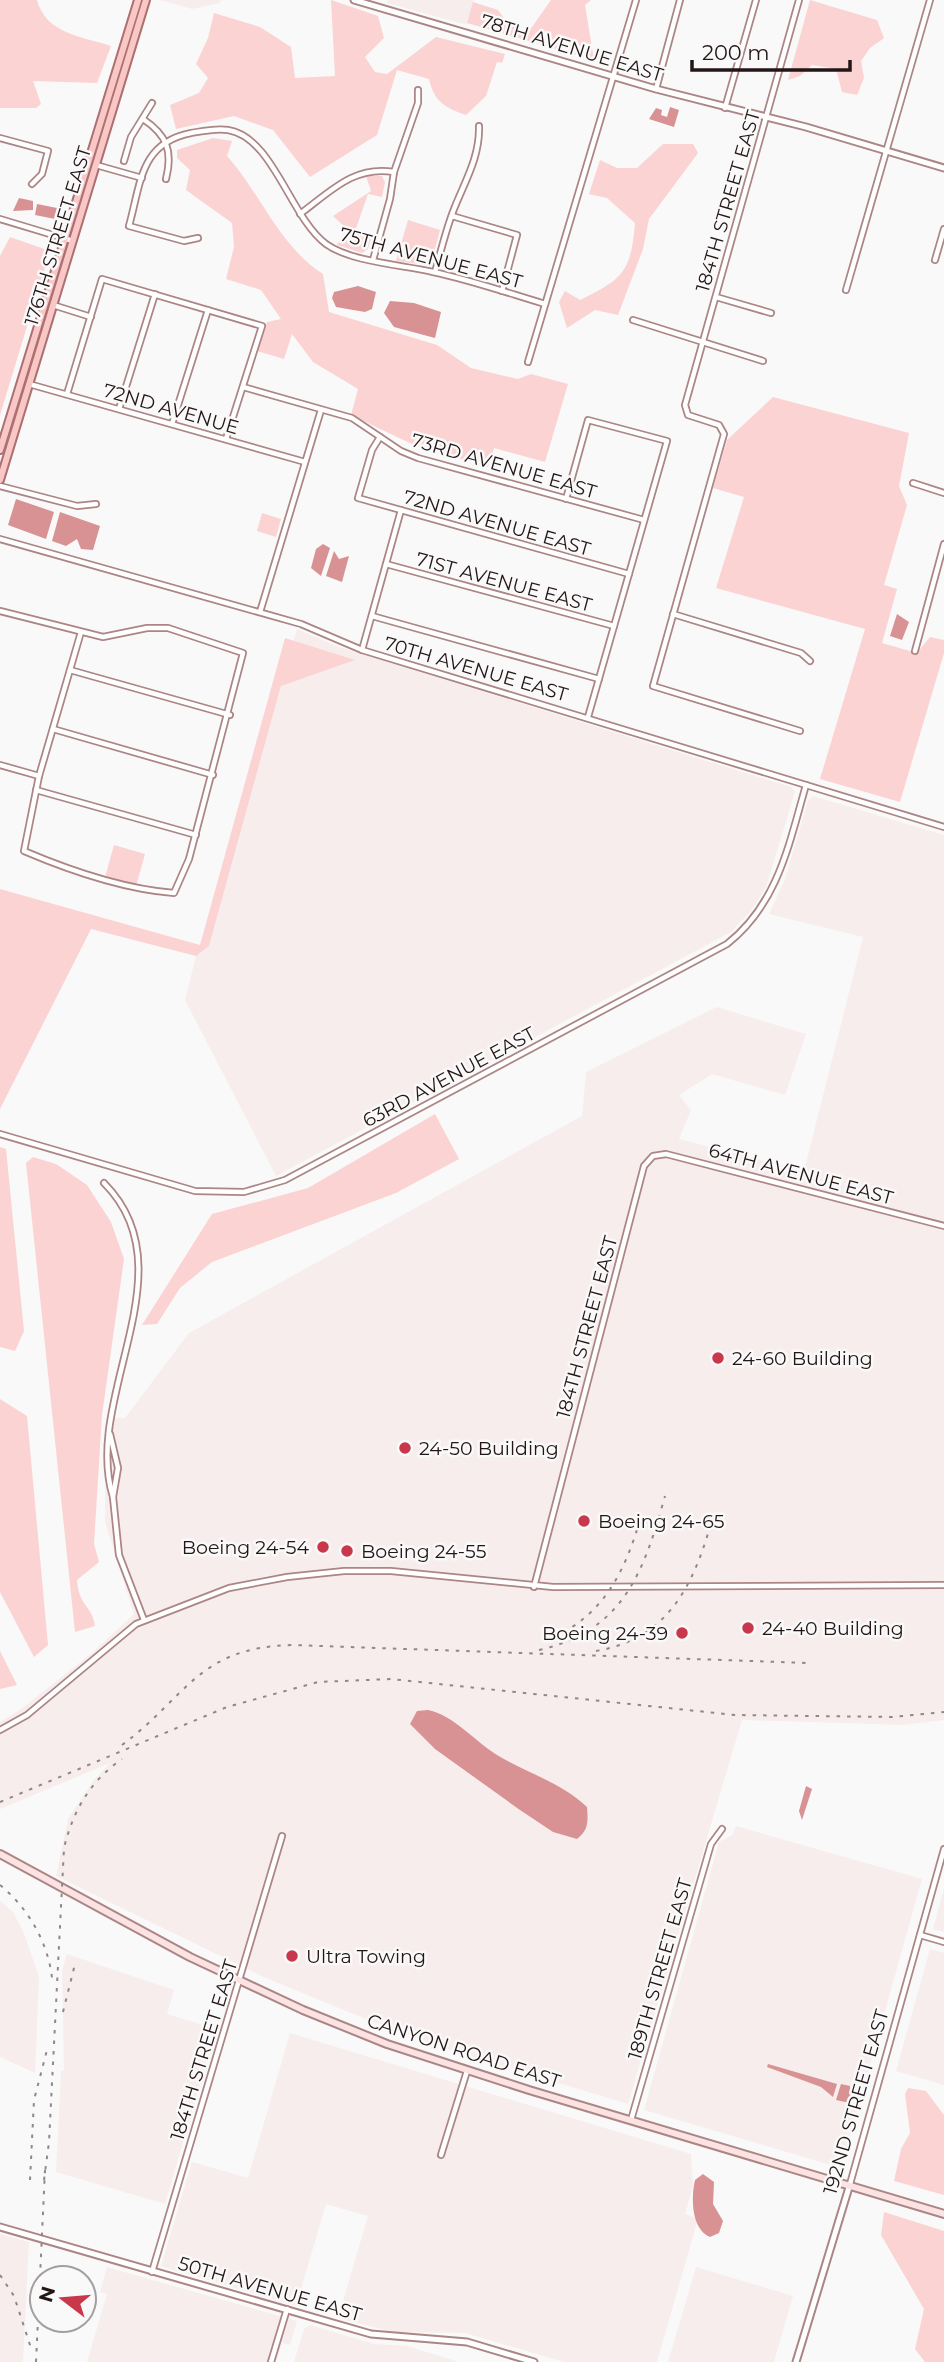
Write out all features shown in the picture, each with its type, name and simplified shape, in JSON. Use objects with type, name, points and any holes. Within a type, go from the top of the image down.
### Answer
[{"type":"main road","name":"176TH STREET EAST","points":[[0,450],[138,0]]},
{"type":"main road","name":"176TH STREET EAST","points":[[0,480],[146,0]]},
{"type":"main road","points":[[96,141],[93,160],[96,165]]},
{"type":"main road","name":"CANYON ROAD EAST","points":[[0,1854],[145,1934],[240,1981],[333,2022],[467,2071],[944,2214]]},
{"type":"street","name":"78TH AVENUE EAST","points":[[354,0],[656,89],[944,168]]},
{"type":"street","points":[[528,362],[636,0]]},
{"type":"street","points":[[656,89],[680,0]]},
{"type":"street","points":[[725,108],[756,0]]},
{"type":"street","name":"184TH STREET EAST","points":[[673,614],[723,429],[688,415],[685,410],[799,0]]},
{"type":"street","points":[[846,290],[930,0]]},
{"type":"street","points":[[373,260],[390,199],[394,172],[418,103],[418,90]]},
{"type":"street","points":[[124,160],[131,137],[152,103]]},
{"type":"street","points":[[144,119],[167,141],[170,162],[166,179]]},
{"type":"street","points":[[435,272],[452,216],[470,175],[479,142],[479,126]]},
{"type":"street","name":"75TH AVENUE EAST","points":[[167,141],[216,129],[241,134],[257,146],[274,168],[300,214],[326,243],[373,260],[435,272],[545,304]]},
{"type":"street","points":[[0,138],[20,141],[48,151],[42,174],[32,184]]},
{"type":"street","points":[[167,141],[151,154],[129,226],[184,241],[198,238]]},
{"type":"street","points":[[96,165],[142,178]]},
{"type":"street","points":[[300,214],[357,174],[373,169],[394,172]]},
{"type":"street","points":[[452,216],[517,235],[502,291]]},
{"type":"street","points":[[0,219],[73,241]]},
{"type":"street","points":[[934,260],[944,229]]},
{"type":"street","points":[[67,394],[102,279],[262,326],[226,439]]},
{"type":"street","points":[[119,409],[155,294]]},
{"type":"street","points":[[716,297],[771,313]]},
{"type":"street","points":[[53,305],[91,317]]},
{"type":"street","points":[[172,424],[208,310]]},
{"type":"street","points":[[633,320],[702,344],[763,361]]},
{"type":"street","name":"72ND AVENUE","points":[[29,384],[305,462]]},
{"type":"street","name":"73RD AVENUE EAST","points":[[243,387],[360,422],[380,437],[418,458],[644,520]]},
{"type":"street","points":[[260,612],[321,410]]},
{"type":"street","points":[[566,499],[588,420],[667,441],[589,717]]},
{"type":"street","name":"72ND AVENUE EAST","points":[[380,437],[372,450],[358,498],[629,574]]},
{"type":"street","points":[[913,483],[944,493]]},
{"type":"street","points":[[0,486],[77,506],[96,504]]},
{"type":"street","points":[[362,650],[401,510]]},
{"type":"street","name":"70TH AVENUE EAST","points":[[0,539],[301,624],[362,650],[944,827]]},
{"type":"street","points":[[915,651],[944,544]]},
{"type":"street","name":"71ST AVENUE EAST","points":[[386,564],[614,626]]},
{"type":"street","points":[[0,611],[111,637],[159,626],[225,645],[243,653],[230,715],[196,835],[174,893],[148,890],[85,873],[23,851],[39,776],[81,632]]},
{"type":"street","points":[[800,731],[653,686],[673,614],[801,653],[810,661]]},
{"type":"street","points":[[372,616],[600,679]]},
{"type":"street","points":[[70,670],[230,715]]},
{"type":"street","points":[[53,729],[213,775]]},
{"type":"street","points":[[0,765],[39,776]]},
{"type":"street","name":"63RD AVENUE EAST","points":[[0,1134],[195,1191],[244,1192],[285,1180],[727,944],[750,923],[774,887],[806,785]]},
{"type":"street","points":[[36,790],[196,835]]},
{"type":"street","name":"64TH AVENUE EAST","points":[[651,1158],[666,1154],[944,1226]]},
{"type":"street","name":"184TH STREET EAST","points":[[534,1587],[644,1166],[651,1158]]},
{"type":"street","points":[[104,1183],[126,1214],[139,1260],[136,1298],[110,1434],[108,1482],[113,1497],[119,1555],[144,1620]]},
{"type":"street","points":[[110,1434],[118,1468],[113,1497]]},
{"type":"street","points":[[0,1730],[27,1715],[114,1640],[144,1620],[229,1588],[315,1573],[391,1572],[534,1587],[944,1585]]},
{"type":"street","name":"189TH STREET EAST","points":[[631,2120],[711,1844],[722,1829]]},
{"type":"street","name":"184TH STREET EAST","points":[[152,2272],[282,1836]]},
{"type":"street","name":"192ND STREET EAST","points":[[796,2362],[850,2184],[944,1849]]},
{"type":"street","points":[[920,1935],[944,1942]]},
{"type":"street","points":[[441,2155],[467,2071]]},
{"type":"street","name":"50TH AVENUE EAST","points":[[0,2227],[371,2334],[467,2342],[534,2362]]},
{"type":"street","points":[[271,2362],[287,2309]]},
{"type":"shaded area","points":[[0,0],[37,0],[48,20],[56,27],[111,46],[97,83],[33,81],[41,104],[36,108],[0,108]]},
{"type":"shaded area","points":[[160,0],[221,0],[220,3],[192,9]]},
{"type":"shaded area","points":[[331,0],[378,16],[384,38],[365,57],[375,72],[387,74],[436,37],[505,54],[502,63],[497,62],[486,96],[466,115],[442,103],[434,93],[429,79],[397,70],[377,135],[310,177],[273,130],[234,116],[176,129],[170,105],[199,93],[208,78],[196,64],[208,38],[214,13],[260,27],[291,47],[295,78],[335,76]]},
{"type":"shaded area","points":[[388,0],[474,0],[467,25],[387,3]]},
{"type":"shaded area","points":[[551,0],[591,0],[585,5],[594,60],[467,23],[473,2],[498,10],[506,21],[527,34]]},
{"type":"shaded area","points":[[810,0],[877,20],[884,38],[870,48],[861,61],[864,78],[857,95],[842,92],[836,69],[812,65],[800,76],[788,80]]},
{"type":"shaded area","points":[[670,107],[679,110],[674,127],[649,119],[656,108],[662,110],[661,115],[667,117]]},
{"type":"shaded area","points":[[213,138],[232,141],[227,156],[294,249],[323,274],[329,312],[437,345],[471,368],[518,379],[531,374],[568,384],[545,462],[494,448],[488,467],[416,446],[351,415],[358,389],[313,362],[292,334],[284,359],[257,351],[267,322],[281,319],[261,290],[226,279],[234,247],[232,223],[186,190],[190,170],[177,158],[177,150]]},
{"type":"shaded area","points":[[663,144],[693,144],[698,153],[649,219],[643,249],[618,315],[595,310],[567,328],[559,302],[565,291],[580,300],[606,286],[622,272],[631,253],[635,223],[607,198],[589,194],[600,160],[617,168],[637,168]]},
{"type":"shaded area","points":[[366,176],[382,176],[385,182],[382,197],[368,194],[354,234],[371,239],[368,249],[362,253],[337,245],[347,229],[333,216],[371,191]]},
{"type":"shaded area","points":[[19,198],[33,201],[33,210],[13,211]]},
{"type":"shaded area","points":[[37,204],[57,208],[55,219],[35,215]]},
{"type":"shaded area","points":[[408,220],[440,230],[432,260],[418,264],[396,261]]},
{"type":"shaded area","points":[[10,237],[50,251],[0,415],[0,256]]},
{"type":"shaded area","points":[[358,286],[376,292],[372,309],[365,312],[336,307],[332,298],[334,292]]},
{"type":"shaded area","points":[[390,301],[414,303],[441,312],[435,338],[394,327],[384,313]]},
{"type":"shaded area","points":[[773,397],[909,433],[899,486],[907,505],[884,585],[897,589],[882,643],[917,653],[930,637],[944,640],[944,653],[900,802],[820,779],[865,629],[716,588],[744,497],[713,488],[727,440]]},
{"type":"shaded area","points":[[16,499],[54,512],[46,539],[8,525]]},
{"type":"shaded area","points":[[60,512],[100,526],[93,550],[81,549],[77,539],[66,546],[52,541]]},
{"type":"shaded area","points":[[262,513],[281,519],[276,537],[257,531]]},
{"type":"shaded area","points":[[323,544],[330,548],[321,576],[311,568],[316,549]]},
{"type":"shaded area","points":[[334,551],[339,559],[349,556],[342,582],[326,576]]},
{"type":"shaded area","points":[[897,614],[909,622],[902,640],[890,636]]},
{"type":"shaded area","points":[[297,629],[339,647],[791,787],[795,792],[766,887],[751,911],[731,932],[276,1176],[185,1000],[196,956],[209,946]]},
{"type":"shaded area","points":[[285,638],[355,660],[281,686],[209,946],[196,956],[91,929],[0,1109],[0,889],[200,945]]},
{"type":"shaded area","points":[[813,796],[944,835],[944,1720],[903,1725],[742,1720],[628,2104],[446,2049],[361,2017],[266,1978],[56,1876],[68,1819],[93,1781],[110,1763],[0,1809],[0,1722],[21,1709],[92,1653],[134,1614],[105,1522],[106,1418],[125,1418],[189,1333],[582,1116],[586,1072],[717,1007],[806,1034],[785,1095],[712,1074],[679,1095],[691,1110],[679,1139],[804,1171],[863,937],[769,914],[785,879],[808,801]]},
{"type":"shaded area","points":[[114,845],[145,854],[136,886],[105,877]]},
{"type":"shaded area","points":[[435,1114],[459,1159],[396,1193],[212,1262],[180,1288],[157,1324],[142,1325],[212,1214],[308,1188]]},
{"type":"shaded area","points":[[0,1147],[6,1149],[24,1331],[15,1351],[0,1347]]},
{"type":"shaded area","points":[[33,1157],[56,1164],[87,1185],[111,1222],[124,1259],[102,1415],[94,1544],[99,1562],[77,1580],[80,1596],[95,1626],[75,1632],[26,1163]]},
{"type":"shaded area","points":[[0,1399],[27,1416],[48,1645],[34,1657],[0,1592]]},
{"type":"shaded area","points":[[0,1651],[17,1685],[0,1689]]},
{"type":"shaded area","points":[[428,1710],[447,1717],[497,1755],[577,1798],[587,1807],[584,1832],[577,1839],[553,1832],[435,1749],[410,1724],[417,1711]]},
{"type":"shaded area","points":[[806,1786],[812,1789],[802,1820],[799,1811]]},
{"type":"shaded area","points":[[736,1826],[922,1879],[841,2168],[644,2110],[719,1842],[732,1835]]},
{"type":"shaded area","points":[[944,1888],[944,1932],[933,1929]]},
{"type":"shaded area","points":[[0,1901],[13,1912],[23,1931],[39,1977],[35,2073],[0,2057]]},
{"type":"shaded area","points":[[930,1949],[944,1953],[944,2085],[896,2071]]},
{"type":"shaded area","points":[[67,1954],[174,1990],[167,2014],[216,2029],[165,2204],[56,2172],[61,2071],[64,2070],[62,1970]]},
{"type":"shaded area","points":[[290,2033],[691,2154],[693,2186],[685,2214],[698,2219],[657,2362],[564,2362],[465,2333],[393,2332],[338,2318],[368,2216],[326,2204],[296,2306],[161,2266],[192,2162],[248,2178]]},
{"type":"shaded area","points":[[768,2064],[837,2084],[833,2097],[821,2087],[767,2067]]},
{"type":"shaded area","points":[[841,2084],[850,2086],[850,2091],[854,2091],[850,2103],[836,2100]]},
{"type":"shaded area","points":[[908,2088],[926,2091],[944,2115],[944,2195],[894,2181],[901,2149],[910,2133],[905,2094]]},
{"type":"shaded area","points":[[703,2174],[714,2182],[713,2204],[723,2221],[719,2233],[710,2237],[699,2227],[694,2212],[695,2180]]},
{"type":"shaded area","points":[[884,2212],[944,2231],[944,2362],[925,2362],[915,2349],[924,2309],[881,2235]]},
{"type":"shaded area","points":[[0,2234],[29,2242],[23,2362],[0,2362]]},
{"type":"shaded area","points":[[107,2267],[297,2321],[290,2345],[282,2343],[276,2362],[87,2362],[95,2334],[98,2334],[107,2294],[100,2292]]},
{"type":"shaded area","points":[[696,2267],[793,2296],[774,2362],[668,2362]]},
{"type":"shaded area","points":[[310,2325],[374,2344],[407,2346],[459,2362],[294,2362],[304,2329]]},
{"type":"railway","points":[[539,1650],[568,1641],[592,1628],[611,1613],[638,1573],[665,1496]]},
{"type":"railway","points":[[596,1651],[623,1644],[645,1633],[663,1618],[690,1580],[700,1558],[715,1509]]},
{"type":"railway","points":[[554,1637],[586,1616],[610,1589],[627,1557],[640,1520]]},
{"type":"railway","points":[[122,1745],[214,1665],[235,1655],[260,1648],[292,1645],[808,1663]]},
{"type":"railway","points":[[0,1802],[227,1707],[318,1682],[391,1679],[735,1715],[892,1717],[944,1712]]},
{"type":"railway","points":[[44,2180],[49,2142],[64,1848],[72,1822],[84,1798],[101,1777],[122,1759]]},
{"type":"railway","points":[[0,1885],[19,1904],[35,1927],[46,1952],[52,1978]]},
{"type":"railway","points":[[63,2012],[75,1964]]},
{"type":"railway","points":[[30,2180],[34,2100],[47,2050]]},
{"type":"railway","points":[[36,2362],[45,2170]]},
{"type":"railway","points":[[0,2275],[14,2296],[31,2348]]},
{"type":"place","name":"24-60 Building","points":[[718,1358]]},
{"type":"place","name":"24-50 Building","points":[[405,1448]]},
{"type":"place","name":"Boeing 24-65","points":[[584,1521]]},
{"type":"place","name":"Boeing 24-54","points":[[323,1547]]},
{"type":"place","name":"Boeing 24-55","points":[[347,1551]]},
{"type":"place","name":"24-40 Building","points":[[748,1628]]},
{"type":"place","name":"Boeing 24-39","points":[[682,1633]]},
{"type":"place","name":"Ultra Towing","points":[[292,1956]]}]
